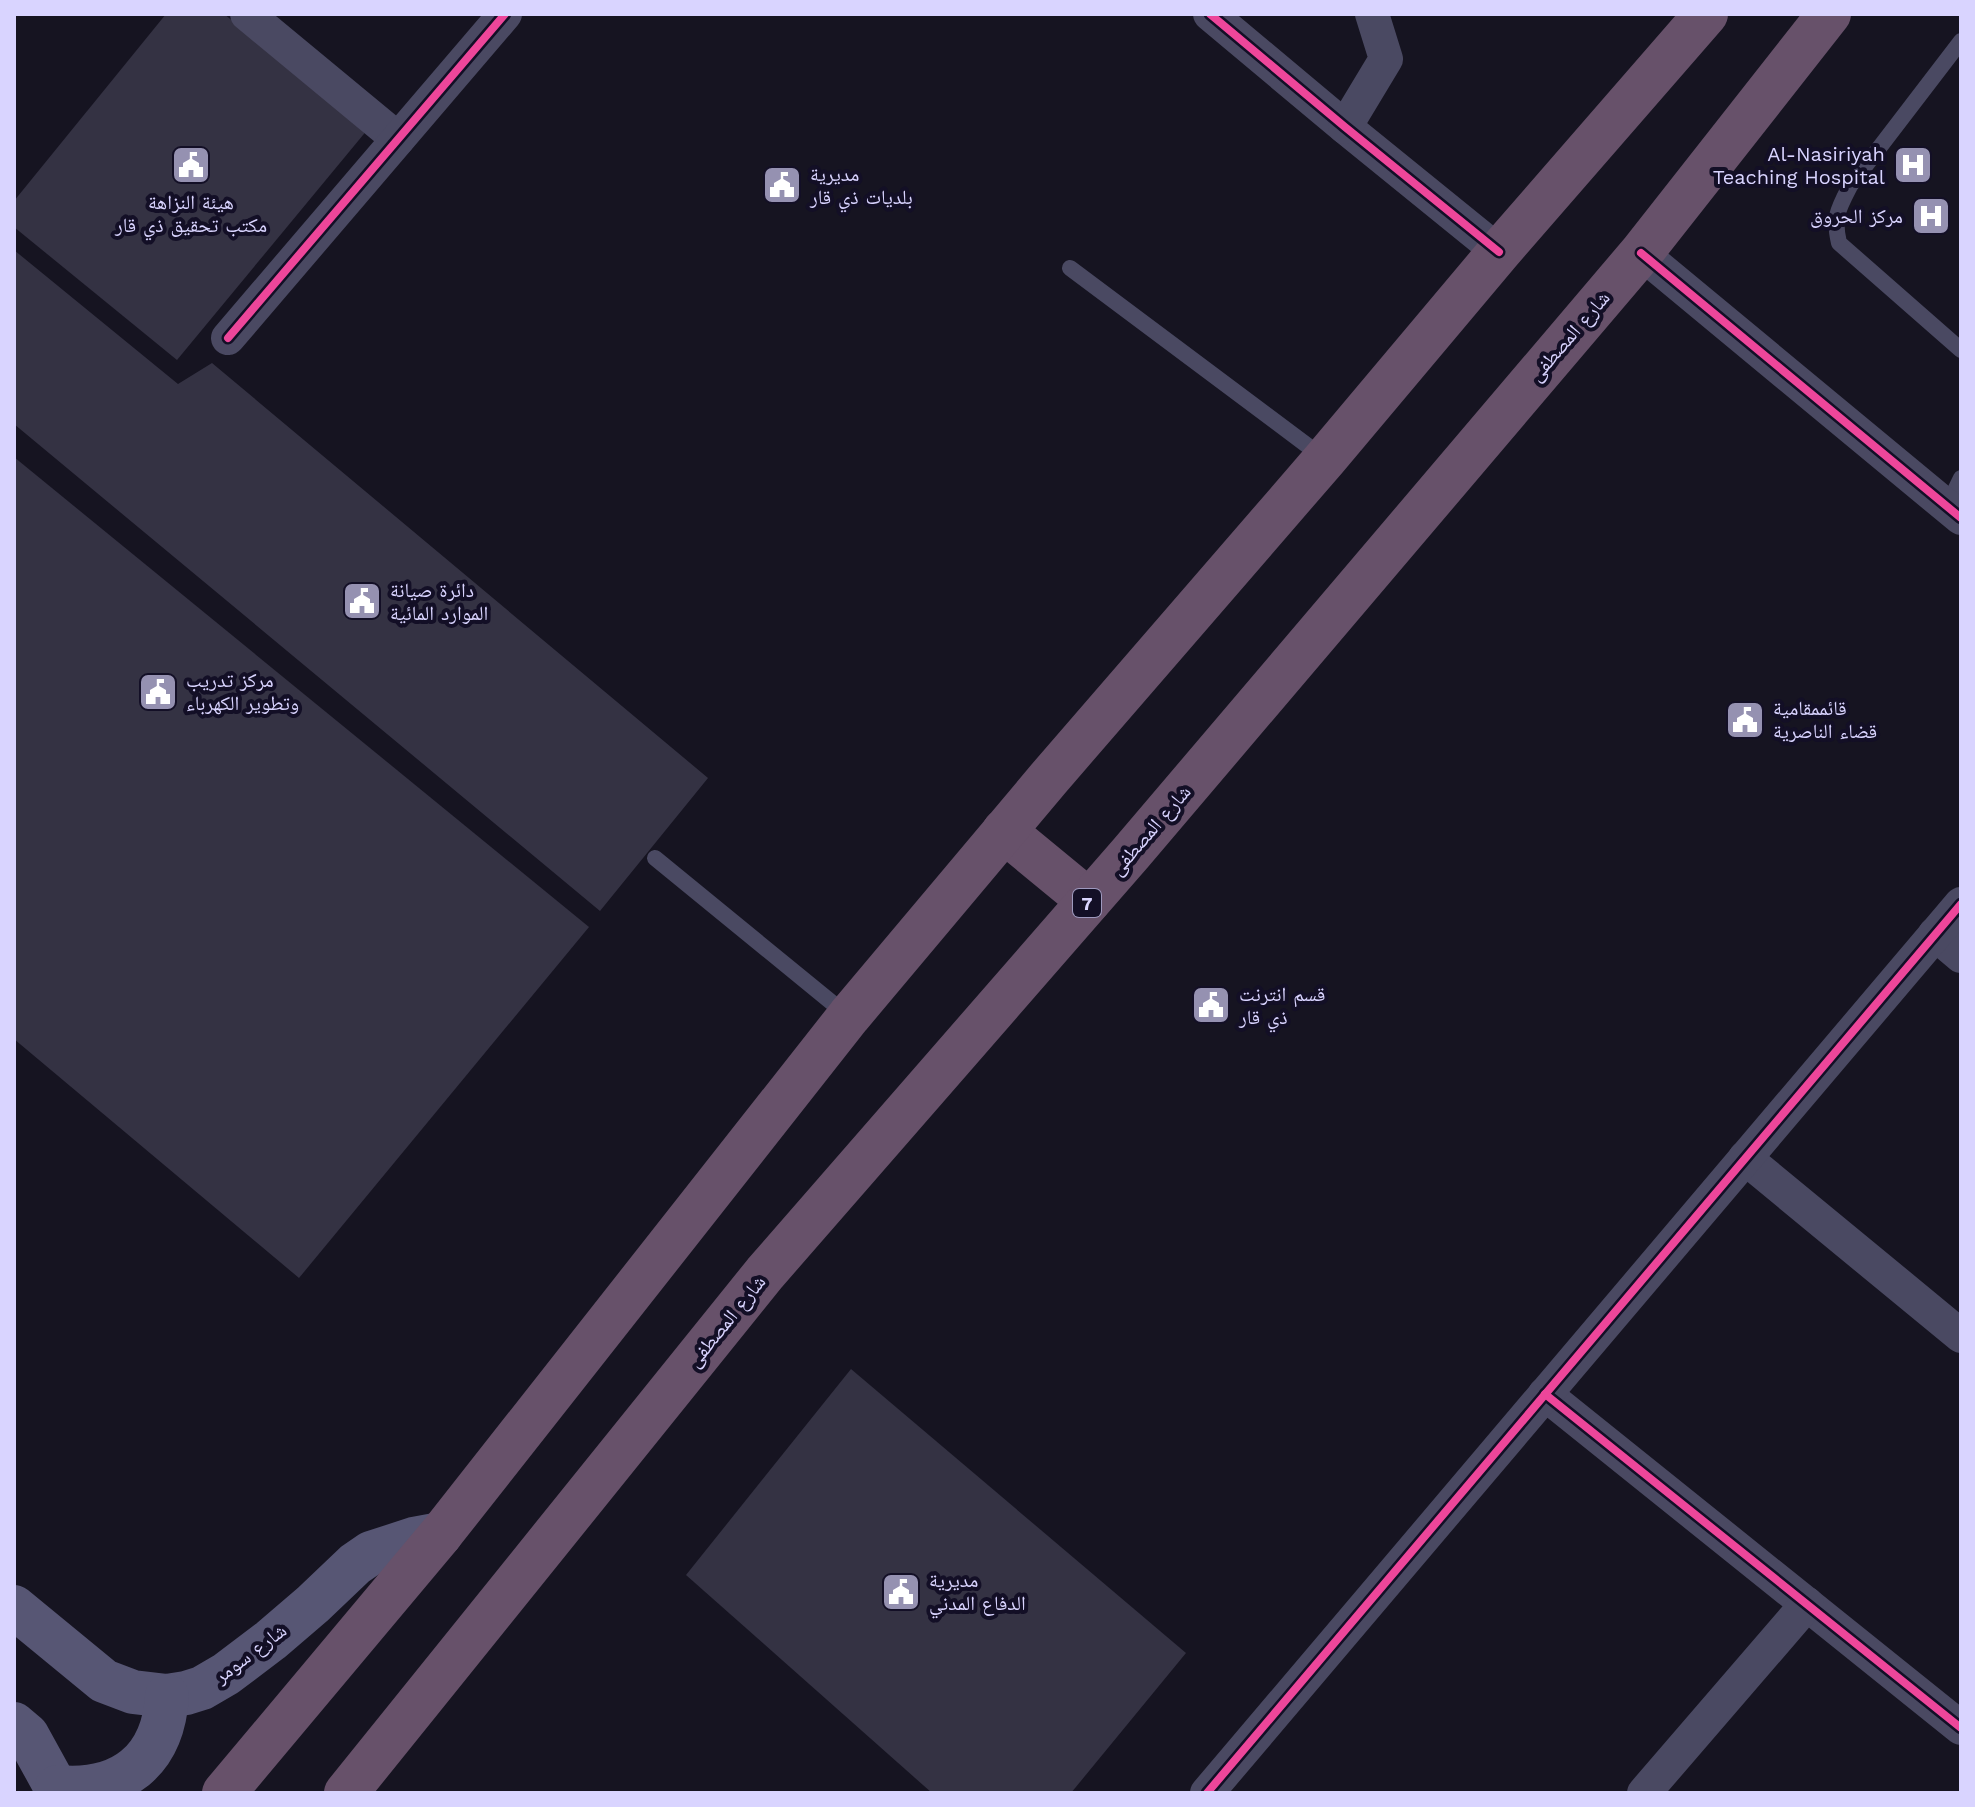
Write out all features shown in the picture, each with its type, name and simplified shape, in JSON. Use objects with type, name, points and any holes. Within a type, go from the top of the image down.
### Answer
[{"type":"highway","points":[[224,1793],[441,1534],[849,1016],[1499,252],[1706,14]]},
{"type":"highway","name":"شارع المصطفى","points":[[346,1793],[765,1273],[1089,901],[1641,253],[1829,14]]},
{"type":"highway","points":[[1004,831],[1089,901]]},
{"type":"main road","name":"شارع سومر","points":[[14,1607],[104,1681],[133,1692],[167,1696],[202,1688],[226,1674],[271,1640],[371,1553],[441,1534]]},
{"type":"main road","points":[[14,1724],[27,1735],[58,1790],[94,1787],[111,1782],[141,1762],[161,1731],[167,1696]]},
{"type":"street","points":[[247,14],[398,139]]},
{"type":"street","points":[[228,338],[505,14]]},
{"type":"street","points":[[1210,14],[1499,252]]},
{"type":"street","points":[[1345,127],[1386,59],[1372,14]]},
{"type":"street","points":[[1641,253],[1956,501]]},
{"type":"street","points":[[1207,1793],[1961,904]]},
{"type":"street","points":[[1935,934],[1961,956]]},
{"type":"street","points":[[1745,1158],[1961,1336]]},
{"type":"street","points":[[1545,1394],[1961,1728]]},
{"type":"street","points":[[1644,1793],[1807,1604]]},
{"type":"lane","points":[[1961,41],[1850,186],[1840,205],[1835,225],[1839,243],[1961,350]]},
{"type":"lane","points":[[1070,268],[1325,459]]},
{"type":"lane","points":[[655,858],[849,1016]]},
{"type":"building","name":"هيئة النزاهة مكتب تحقيق ذي قار","points":[[166,14],[224,14],[368,129],[177,360],[14,227],[14,201]]},
{"type":"building","name":"دائرة صيانة الموارد المائية","points":[[14,250],[178,384],[212,363],[708,778],[600,911],[14,424]]},
{"type":"building","name":"مركز تدريب وتطوير الكهرباء","points":[[14,457],[589,927],[299,1278],[14,1039]]},
{"type":"building","points":[[851,1369],[1186,1653],[1071,1793],[932,1793],[686,1575]]},
{"type":"cycle path","points":[[228,338],[505,14]]},
{"type":"cycle path","points":[[1210,14],[1499,252]]},
{"type":"cycle path","points":[[1641,253],[1961,518]]},
{"type":"cycle path","points":[[1207,1793],[1961,904]]},
{"type":"cycle path","points":[[1545,1394],[1961,1728]]},
{"type":"place","name":"هيئة النزاهة مكتب تحقيق ذي قار","points":[[191,165]]},
{"type":"place","name":"Al-Nasiriyah Teaching Hospital","points":[[1913,165]]},
{"type":"place","name":"مديرية بلديات ذي قار","points":[[782,185]]},
{"type":"place","name":"مركز الحروق","points":[[1931,216]]},
{"type":"place","name":"دائرة صيانة الموارد المائية","points":[[362,601]]},
{"type":"place","name":"مركز تدريب وتطوير الكهرباء","points":[[158,692]]},
{"type":"place","name":"قائممقامية قضاء الناصرية","points":[[1745,720]]},
{"type":"place","name":"قسم انترنت ذي قار","points":[[1211,1005]]},
{"type":"place","name":"مديرية الدفاع المدني","points":[[901,1592]]}]
